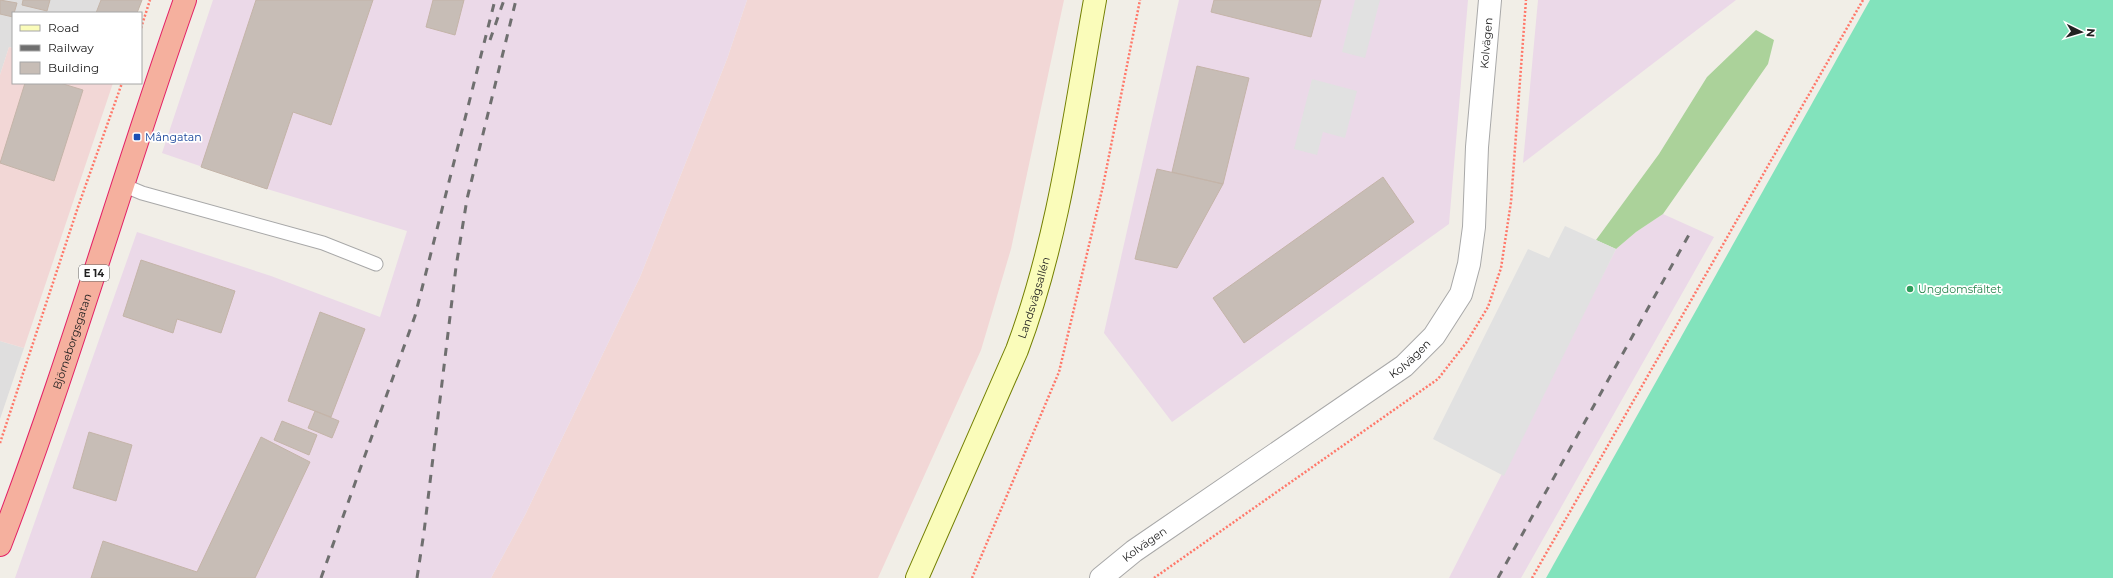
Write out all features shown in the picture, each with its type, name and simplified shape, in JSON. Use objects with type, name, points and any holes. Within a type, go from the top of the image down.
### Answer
[{"type":"highway","name":"Björneborgsgatan","points":[[0,545],[24,480],[185,0]]},
{"type":"main road","name":"Landsvägsallén","points":[[917,578],[1017,350],[1029,317],[1060,194],[1095,0]]},
{"type":"street","name":"Kolvägen","points":[[1101,578],[1141,546],[1404,366],[1434,336],[1461,294],[1469,264],[1474,227],[1477,147],[1490,0]]},
{"type":"lane","points":[[123,184],[142,192],[323,243],[376,264]]},
{"type":"path","points":[[142,25],[150,0]]},
{"type":"path","points":[[972,578],[1058,372],[1103,186],[1140,0]]},
{"type":"path","points":[[1532,578],[1863,0]]},
{"type":"path","points":[[0,443],[78,207],[122,84]]},
{"type":"shaded area","points":[[0,0],[142,0],[137,12],[12,12],[12,48],[9,47],[0,75]]},
{"type":"shaded area","points":[[213,0],[747,0],[727,59],[640,277],[525,515],[491,578],[15,578],[137,232],[271,276],[380,317],[407,231],[267,189],[162,153]]},
{"type":"shaded area","points":[[747,0],[1064,0],[1011,249],[981,350],[878,578],[491,578],[525,515],[640,277],[727,59]]},
{"type":"shaded area","points":[[1179,0],[1468,0],[1449,224],[1172,422],[1104,333]]},
{"type":"shaded area","points":[[1355,0],[1380,0],[1365,58],[1342,52]]},
{"type":"shaded area","points":[[1538,0],[1736,0],[1523,163]]},
{"type":"shaded area","points":[[9,47],[12,48],[12,84],[113,84],[24,348],[0,341],[0,75]]},
{"type":"shaded area","points":[[1312,79],[1357,91],[1345,138],[1323,132],[1317,155],[1294,149]]},
{"type":"shaded area","points":[[1663,214],[1714,237],[1521,578],[1449,578],[1616,249],[1636,232]]},
{"type":"shaded area","points":[[1565,226],[1616,249],[1504,476],[1433,439],[1528,249],[1549,258]]},
{"type":"shaded area","points":[[0,341],[24,348],[0,419]]},
{"type":"green space","name":"Ungdomsfältet","points":[[1870,0],[2113,0],[2113,578],[1546,578]]},
{"type":"green space","points":[[1756,30],[1774,40],[1768,64],[1663,214],[1636,232],[1616,249],[1596,240],[1659,154],[1707,77]]},
{"type":"building","points":[[0,0],[17,3],[14,12],[12,12],[12,17],[0,14]]},
{"type":"building","points":[[23,0],[50,0],[47,11],[22,5]]},
{"type":"building","points":[[101,0],[142,0],[137,12],[96,12]]},
{"type":"building","points":[[256,0],[373,0],[331,125],[293,112],[267,189],[201,167]]},
{"type":"building","points":[[433,0],[464,0],[455,35],[426,27]]},
{"type":"building","points":[[1214,0],[1321,0],[1311,37],[1211,12]]},
{"type":"building","points":[[1197,66],[1249,78],[1223,184],[1172,172]]},
{"type":"building","points":[[25,84],[63,84],[83,90],[54,181],[0,163]]},
{"type":"building","points":[[1157,169],[1223,184],[1177,268],[1135,259]]},
{"type":"building","points":[[1383,177],[1414,222],[1244,343],[1213,298]]},
{"type":"building","points":[[141,260],[235,291],[221,333],[177,319],[173,333],[123,316]]},
{"type":"building","points":[[320,312],[365,329],[331,417],[288,401]]},
{"type":"building","points":[[315,411],[339,421],[332,438],[308,428]]},
{"type":"building","points":[[282,421],[317,435],[309,455],[274,440]]},
{"type":"building","points":[[89,432],[132,445],[116,501],[73,488]]},
{"type":"building","points":[[261,437],[310,462],[255,578],[91,578],[103,541],[197,572]]},
{"type":"railway","points":[[321,578],[415,316],[495,0]]},
{"type":"railway","points":[[490,40],[504,0]]},
{"type":"railway","points":[[417,578],[424,532],[456,267],[467,199],[516,0]]},
{"type":"railway","points":[[1498,578],[1691,231]]},
{"type":"place","name":"Mångatan","points":[[137,137]]},
{"type":"place","name":"Ungdomsfältet","points":[[1910,289]]}]
